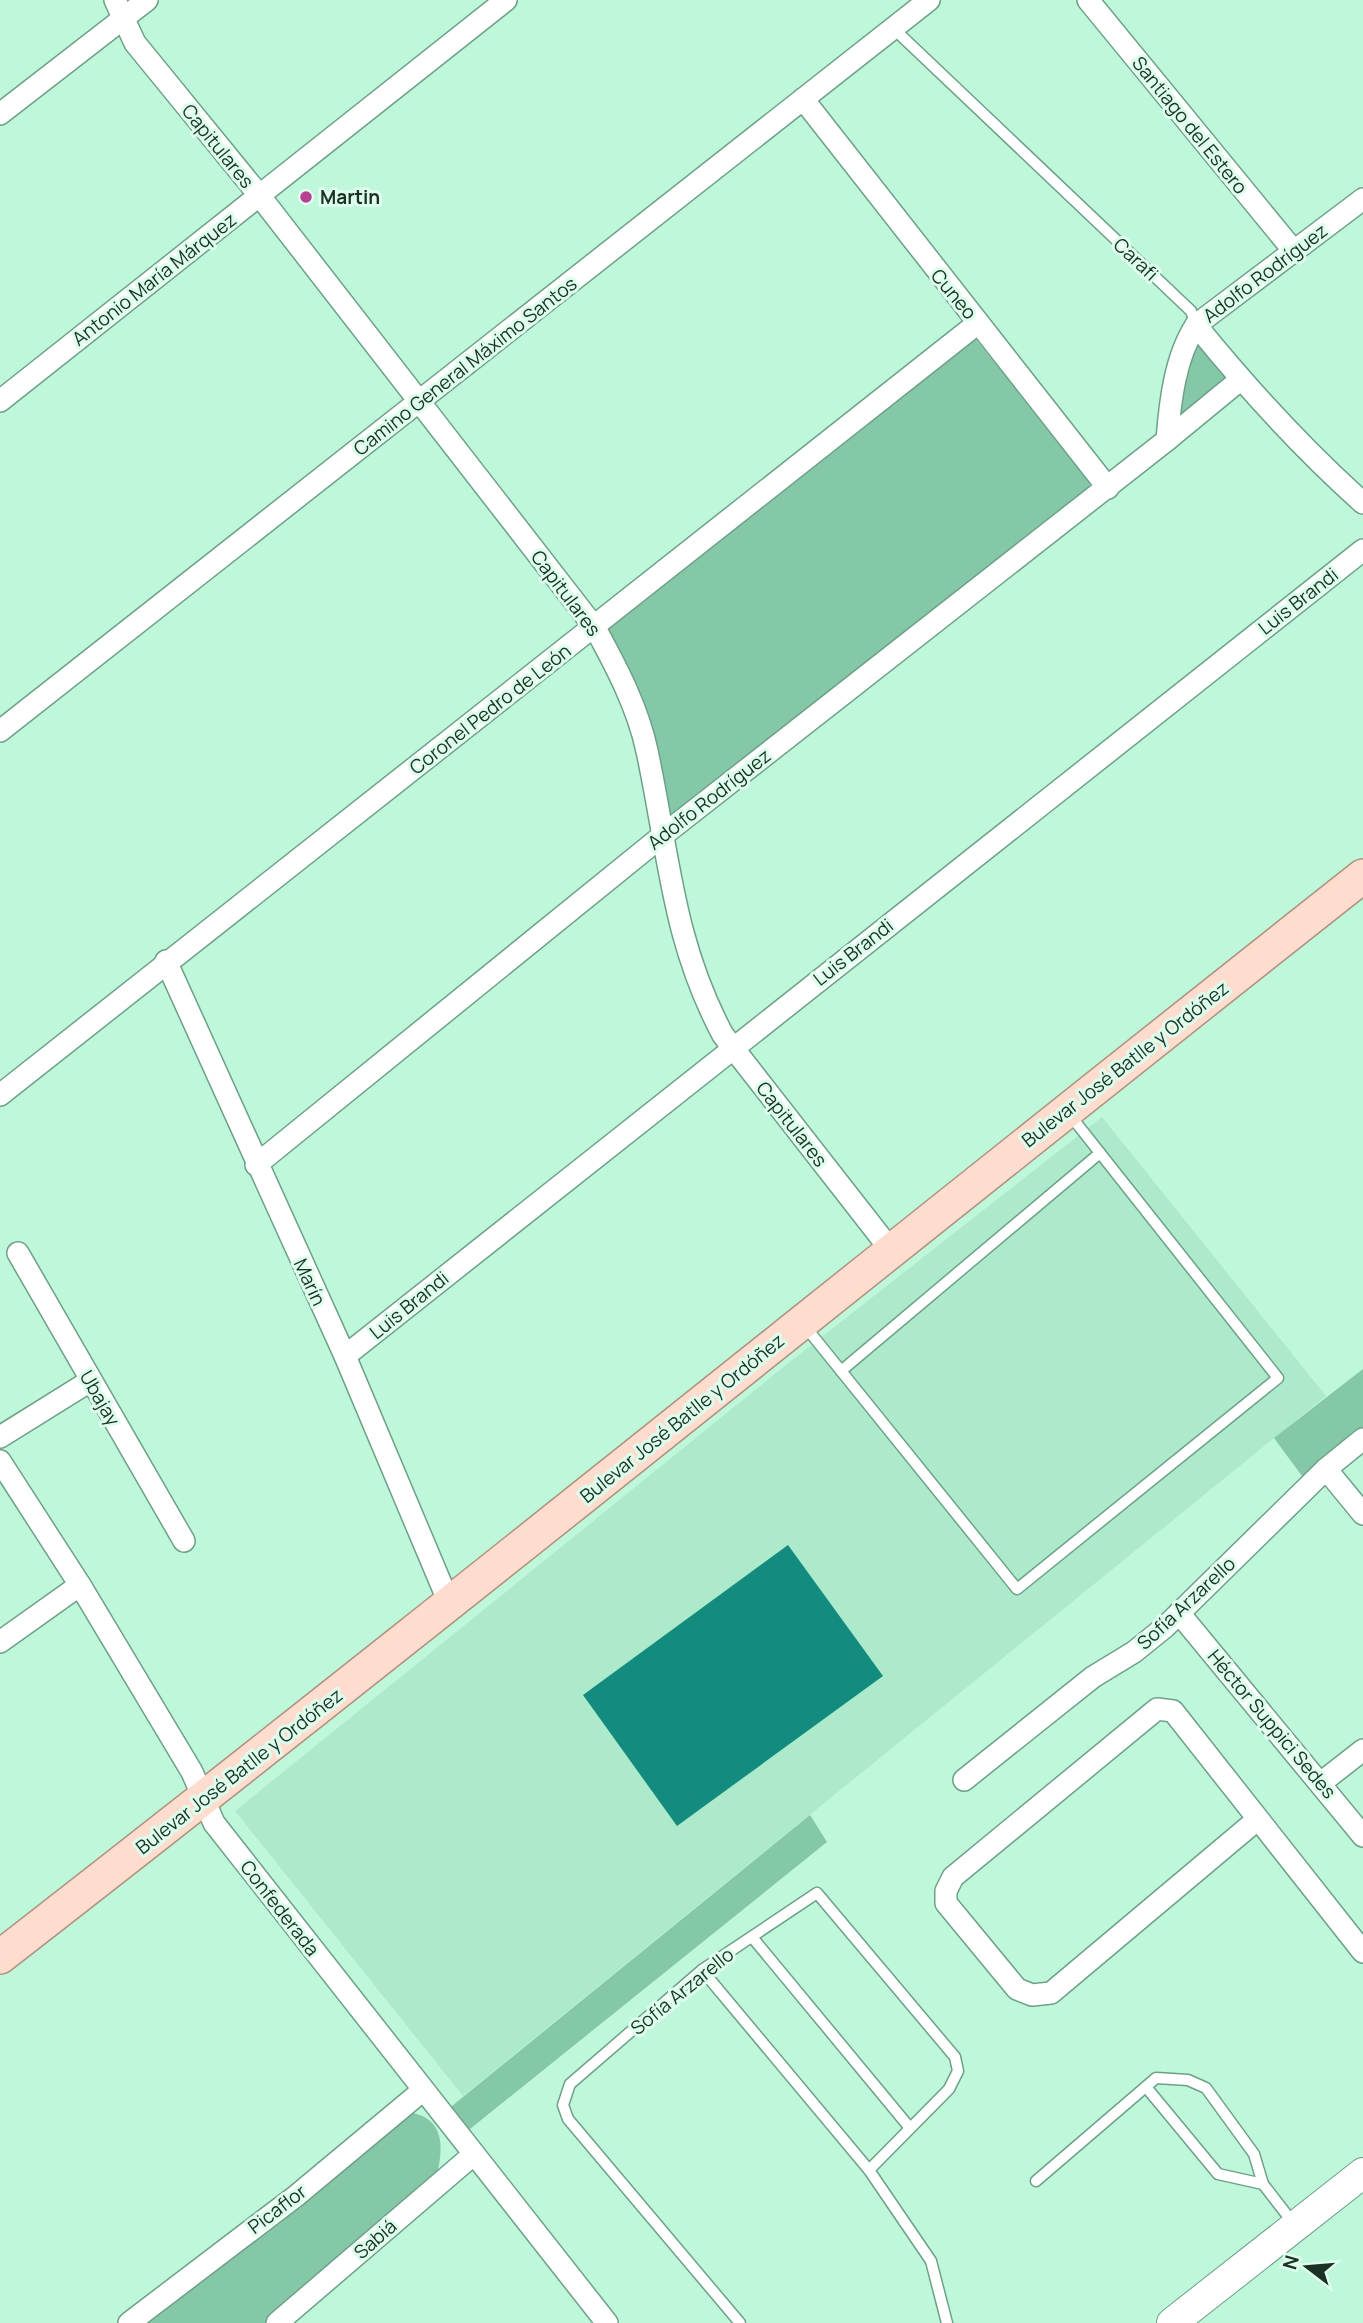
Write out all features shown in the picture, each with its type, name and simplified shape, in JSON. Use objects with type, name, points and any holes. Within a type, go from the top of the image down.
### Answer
[{"type":"main road","name":"Bulevar José Batlle y Ordóñez","points":[[0,1957],[450,1605],[890,1249],[1363,876]]},
{"type":"street","points":[[0,114],[119,10],[147,0]]},
{"type":"street","name":"Antonio María Márquez","points":[[0,401],[506,0]]},
{"type":"street","name":"Camino General Máximo Santos","points":[[0,731],[929,0]]},
{"type":"street","name":"Santiago del Estero","points":[[1088,0],[1293,250]]},
{"type":"street","name":"Capitulares","points":[[119,10],[135,43],[259,195],[595,628],[614,663],[642,732],[672,893],[691,963],[706,1003],[732,1048],[890,1249]]},
{"type":"street","name":"Cuneo","points":[[803,99],[1108,488]]},
{"type":"street","name":"Adolfo Rodríguez","points":[[1167,440],[1181,356],[1196,325],[1363,199]]},
{"type":"street","name":"Coronel Pedro de León","points":[[0,1095],[166,961],[595,628],[978,323]]},
{"type":"street","name":"Carafi","points":[[1196,325],[1240,380],[1322,466],[1363,503]]},
{"type":"street","name":"Adolfo Rodríguez","points":[[256,1165],[662,836],[1108,488],[1240,380]]},
{"type":"street","name":"Luis Brandi","points":[[345,1356],[1363,550]]},
{"type":"street","name":"Marín","points":[[166,961],[256,1165],[345,1356],[450,1605]]},
{"type":"street","name":"Ubajay","points":[[18,1252],[184,1541]]},
{"type":"street","points":[[0,1437],[90,1381]]},
{"type":"street","name":"Sofía Arzarello","points":[[964,1780],[1093,1677],[1145,1644],[1326,1469],[1363,1439]]},
{"type":"street","name":"Confederada","points":[[0,1461],[80,1586],[192,1772],[214,1823],[607,2323]]},
{"type":"street","points":[[1326,1469],[1363,1514]]},
{"type":"street","points":[[0,1642],[80,1586]]},
{"type":"street","name":"Héctor Suppici Sedes","points":[[1180,1613],[1322,1782],[1363,1836]]},
{"type":"street","points":[[1258,1819],[1051,1993],[1032,1995],[1017,1989],[946,1903],[946,1891],[953,1877],[1157,1709],[1174,1711],[1363,1952]]},
{"type":"street","points":[[1322,1782],[1363,1749]]},
{"type":"street","name":"Picaflor","points":[[129,2323],[296,2196],[422,2091]]},
{"type":"street","name":"Sabiá","points":[[277,2323],[473,2155]]},
{"type":"street","points":[[1172,2323],[1363,2173]]},
{"type":"lane","name":"Carafi","points":[[893,27],[1191,311],[1196,325]]},
{"type":"lane","points":[[802,1321],[1017,1589],[1278,1378],[1066,1110]]},
{"type":"lane","points":[[841,1371],[1100,1153]]},
{"type":"lane","name":"Sofía Arzarello","points":[[740,2323],[568,2119],[563,2105],[570,2084],[702,1970],[817,1894],[955,2057],[958,2071],[949,2089],[910,2127]]},
{"type":"lane","points":[[752,1937],[910,2127],[869,2170]]},
{"type":"lane","points":[[702,1970],[869,2170],[931,2261],[947,2323]]},
{"type":"lane","points":[[1036,2181],[1156,2078],[1188,2080],[1206,2088],[1254,2154],[1263,2184],[1295,2226]]},
{"type":"lane","points":[[1146,2087],[1218,2174],[1263,2184]]},
{"type":"shaded area","points":[[973,336],[1090,481],[1089,489],[672,818],[666,816],[606,631],[608,626]]},
{"type":"shaded area","points":[[1197,341],[1227,380],[1176,424],[1190,346]]},
{"type":"shaded area","points":[[1102,1117],[1326,1396],[463,2096],[235,1811],[791,1361]]},
{"type":"shaded area","points":[[1363,1369],[1363,1430],[1302,1476],[1274,1438]]},
{"type":"shaded area","points":[[810,1815],[827,1842],[465,2133],[447,2110]]},
{"type":"shaded area","points":[[413,2113],[431,2122],[436,2129],[440,2146],[437,2174],[266,2323],[147,2323]]},
{"type":"building","points":[[788,1545],[883,1676],[677,1826],[583,1695]]},
{"type":"place","name":"Martin","points":[[306,197]]}]
